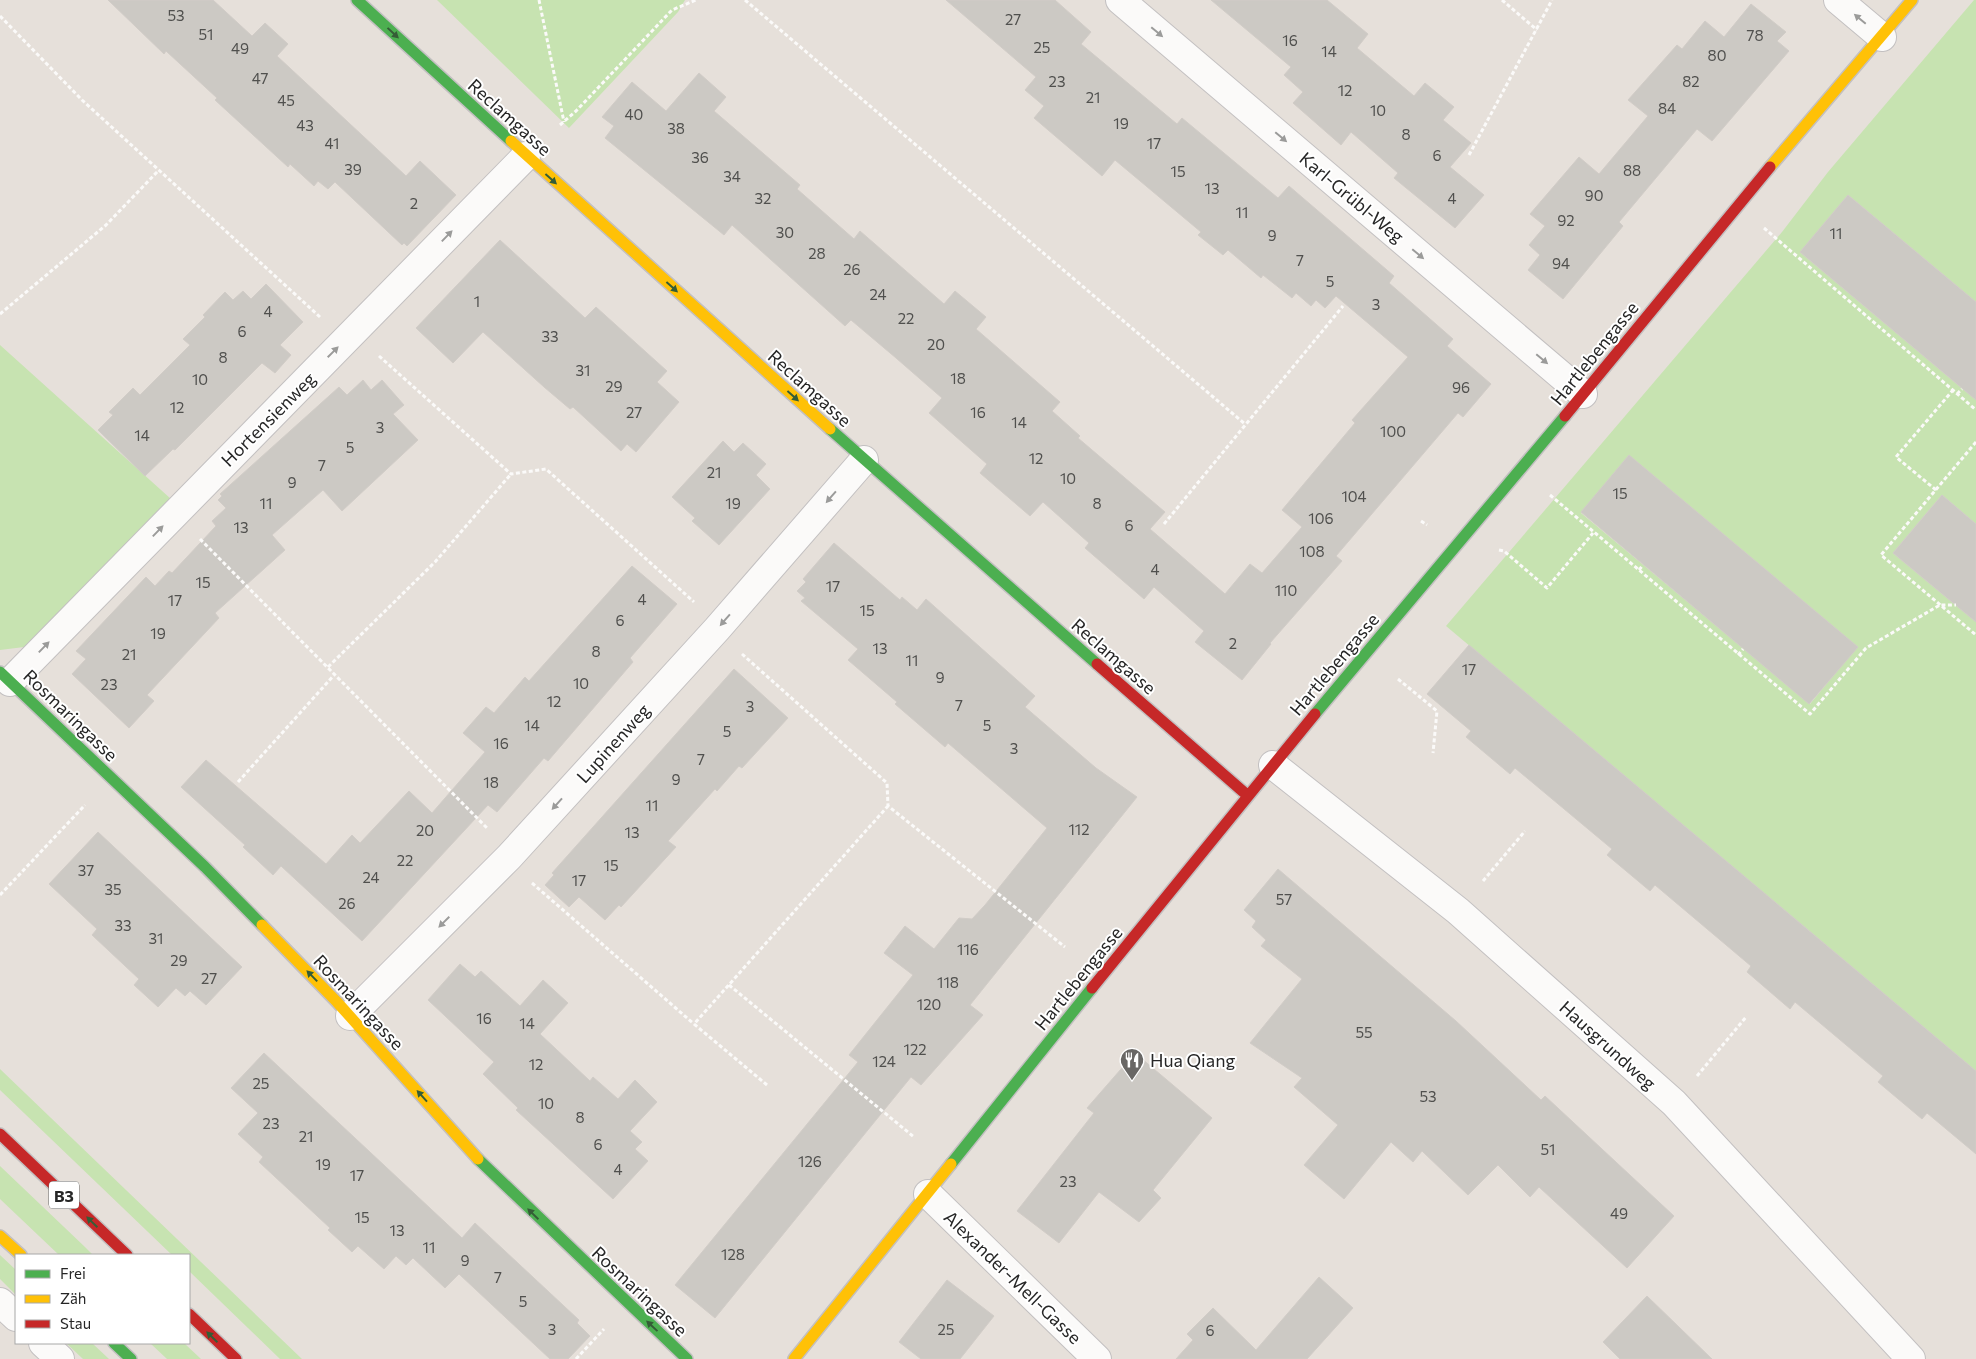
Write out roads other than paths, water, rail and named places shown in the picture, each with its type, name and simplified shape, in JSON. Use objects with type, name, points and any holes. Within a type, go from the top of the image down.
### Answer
[{"type":"street","name":"Reclamgasse","points":[[357,0],[526,156],[864,460],[1247,795]]},
{"type":"street","name":"Karl-Grübl-Weg","points":[[1120,0],[1583,394]]},
{"type":"street","points":[[1838,0],[1882,37]]},
{"type":"street","name":"Hartlebengasse","points":[[794,1359],[1247,795],[1583,394],[1737,206],[1912,0]]},
{"type":"street","name":"Hortensienweg","points":[[5,677],[526,156]]},
{"type":"street","name":"Lupinenweg","points":[[350,1016],[509,857],[718,629],[864,460]]},
{"type":"street","name":"Rosmaringasse","points":[[5,677],[205,867],[350,1016],[488,1170],[687,1359]]},
{"type":"street","name":"Hausgrundweg","points":[[1273,765],[1458,911],[1674,1103],[1911,1359]]},
{"type":"street","name":"B3","points":[[0,1134],[126,1254]]},
{"type":"street","name":"Alexander-Mell-Gasse","points":[[928,1194],[1097,1359]]},
{"type":"street","points":[[0,1236],[20,1254]]},
{"type":"street","points":[[0,1302],[15,1317]]},
{"type":"street","points":[[190,1315],[236,1359]]},
{"type":"street","points":[[44,1344],[60,1359]]},
{"type":"street","points":[[115,1344],[131,1359]]},
{"type":"place","name":"Hua Qiang","points":[[1132,1081]]}]
